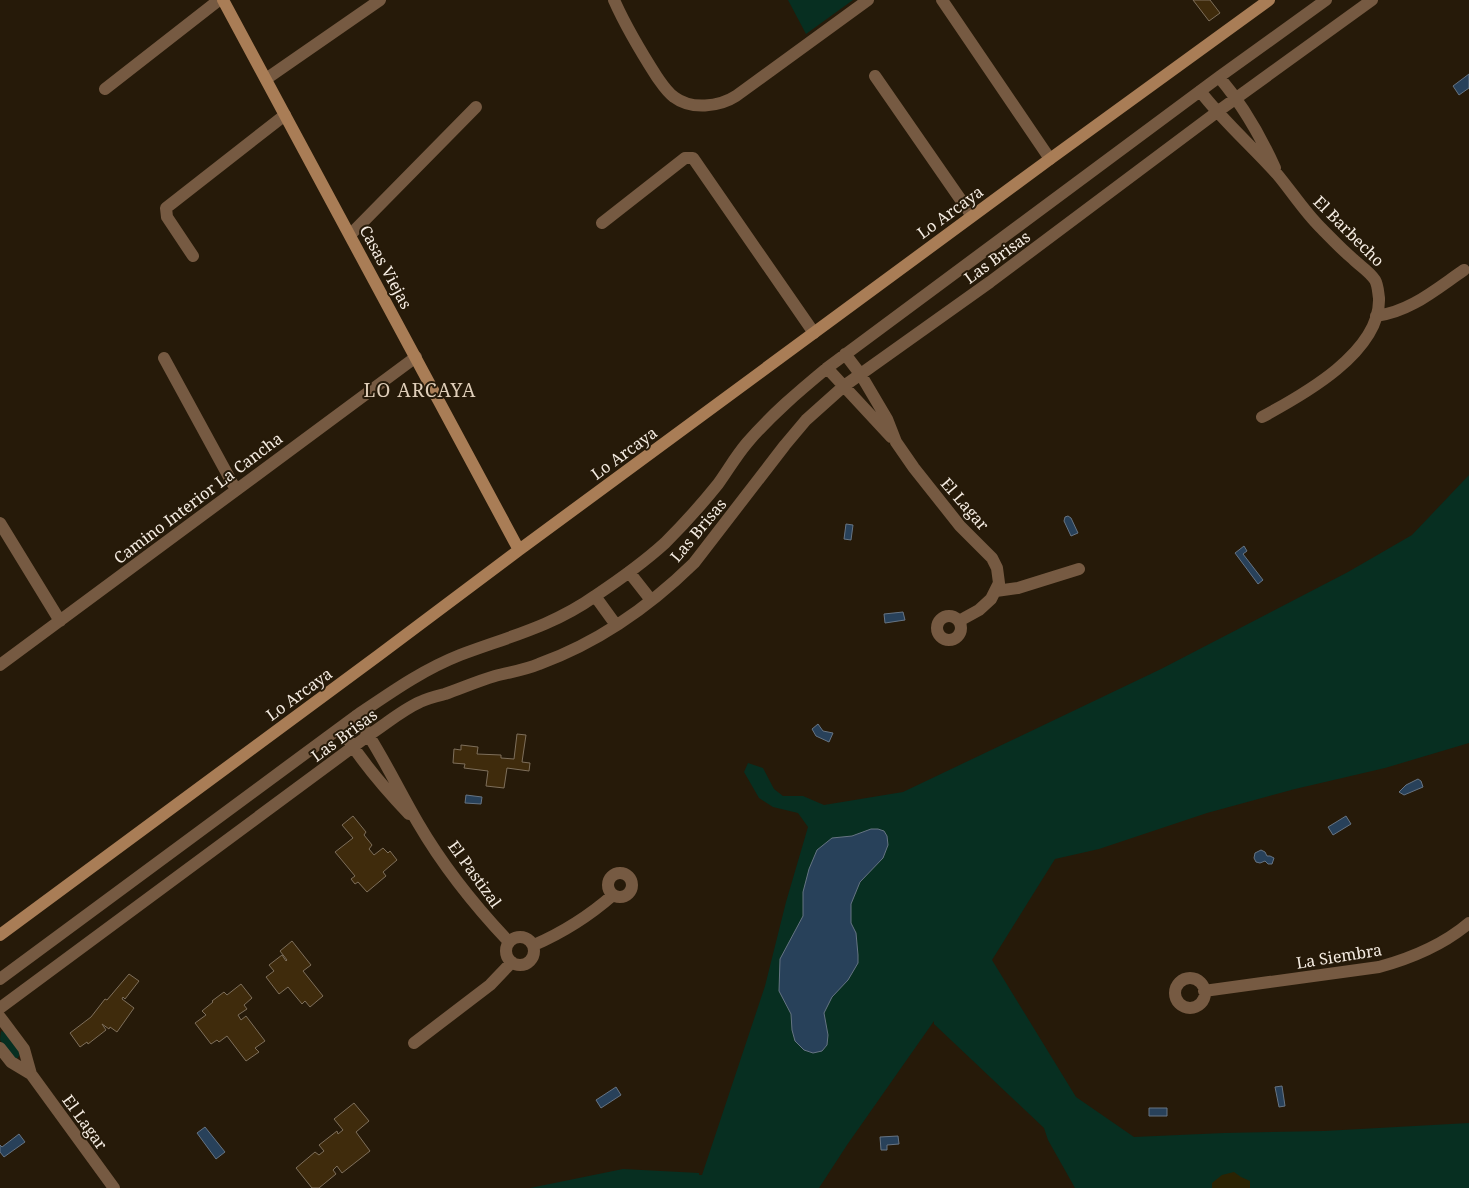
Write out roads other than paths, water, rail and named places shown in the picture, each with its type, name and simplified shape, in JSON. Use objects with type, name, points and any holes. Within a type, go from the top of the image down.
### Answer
[{"type":"street","points":[[105,89],[218,0]]},
{"type":"street","name":"Casas Viejas","points":[[223,0],[519,550]]},
{"type":"street","points":[[266,79],[380,0]]},
{"type":"street","points":[[614,0],[628,31],[668,91],[680,101],[705,105],[723,103],[736,96],[868,0]]},
{"type":"street","points":[[942,0],[1050,159]]},
{"type":"street","name":"Lo Arcaya","points":[[0,934],[972,216],[1269,0]]},
{"type":"street","name":"Las Brisas","points":[[0,979],[356,716],[413,677],[460,655],[539,628],[573,611],[629,572],[664,544],[689,517],[716,486],[746,445],[789,399],[827,368],[1200,91],[1326,0]]},
{"type":"street","name":"Las Brisas","points":[[0,1008],[369,735],[421,701],[494,676],[538,665],[584,645],[651,600],[694,563],[784,445],[806,420],[844,386],[990,282],[1217,112],[1372,0]]},
{"type":"street","points":[[876,76],[972,216]]},
{"type":"street","name":"El Barbecho","points":[[1219,77],[1237,98],[1264,145],[1278,175]]},
{"type":"street","name":"El Barbecho","points":[[1200,91],[1217,112],[1278,175],[1315,222],[1375,280],[1379,296],[1379,305],[1371,332],[1357,350],[1335,370],[1262,417]]},
{"type":"street","points":[[350,235],[476,107]]},
{"type":"street","points":[[193,256],[165,214],[166,208],[285,115]]},
{"type":"street","points":[[602,223],[685,158],[693,158],[814,333]]},
{"type":"street","points":[[1376,316],[1391,314],[1410,307],[1464,270]]},
{"type":"street","points":[[846,354],[887,419],[896,442]]},
{"type":"street","name":"Camino Interior La Cancha","points":[[0,665],[416,356]]},
{"type":"street","points":[[164,358],[236,490]]},
{"type":"street","points":[[827,368],[896,442]]},
{"type":"street","name":"El Lagar","points":[[896,442],[939,501],[995,563],[999,575],[996,591]]},
{"type":"street","points":[[0,523],[60,621]]},
{"type":"street","points":[[959,621],[985,606],[996,591],[1018,588],[1079,569]]},
{"type":"street","points":[[629,572],[651,600]]},
{"type":"street","points":[[595,596],[616,625]]},
{"type":"street","points":[[356,716],[369,735],[418,823]]},
{"type":"street","points":[[341,728],[353,747],[396,801],[418,823]]},
{"type":"street","name":"El Pastizal","points":[[418,823],[481,912],[509,942]]},
{"type":"street","points":[[534,945],[562,933],[613,895]]},
{"type":"street","name":"La Siembra","points":[[1204,991],[1379,967],[1428,950],[1469,923]]},
{"type":"street","points":[[524,936],[534,945],[534,954],[529,962],[520,965],[508,959],[506,951],[509,942],[516,937],[524,936]]},
{"type":"street","points":[[414,1043],[490,985],[512,962]]},
{"type":"street","points":[[0,1017],[24,1049],[31,1074]]},
{"type":"street","points":[[0,1048],[11,1062],[31,1074]]},
{"type":"street","name":"El Lagar","points":[[31,1074],[114,1188]]},
{"type":"water","points":[[1469,74],[1469,88],[1459,95],[1453,86]]},
{"type":"water","points":[[1065,517],[1071,518],[1078,533],[1071,536],[1064,521]]},
{"type":"water","points":[[846,524],[853,525],[851,540],[844,539]]},
{"type":"water","points":[[1244,546],[1247,551],[1243,554],[1263,580],[1258,584],[1235,553]]},
{"type":"water","points":[[903,612],[905,620],[885,623],[884,614]]},
{"type":"water","points":[[818,724],[823,731],[833,733],[829,742],[816,736],[812,729]]},
{"type":"water","points":[[1418,779],[1423,787],[1404,795],[1399,792],[1406,785]]},
{"type":"water","points":[[466,795],[482,797],[481,804],[465,803]]},
{"type":"water","points":[[1346,816],[1351,824],[1333,835],[1328,827]]},
{"type":"water","points":[[871,829],[884,831],[887,836],[888,845],[883,858],[860,882],[851,904],[851,923],[856,933],[858,963],[848,980],[832,997],[824,1013],[828,1035],[827,1045],[822,1051],[813,1053],[804,1050],[795,1041],[791,1014],[779,991],[780,959],[803,916],[803,892],[809,869],[817,850],[832,838],[852,836]]},
{"type":"water","points":[[1261,850],[1267,856],[1274,858],[1272,864],[1268,864],[1265,861],[1256,862],[1254,858],[1255,853]]},
{"type":"water","points":[[1282,1086],[1285,1106],[1279,1107],[1275,1087]]},
{"type":"water","points":[[616,1087],[621,1095],[601,1108],[596,1100]]},
{"type":"water","points":[[1149,1108],[1167,1108],[1167,1116],[1149,1116]]},
{"type":"water","points":[[205,1127],[225,1152],[216,1159],[197,1133]]},
{"type":"water","points":[[19,1134],[25,1142],[4,1157],[0,1152],[0,1145],[2,1147]]},
{"type":"water","points":[[898,1136],[899,1144],[887,1145],[887,1150],[881,1150],[880,1137]]},
{"type":"district","name":"LO ARCAYA","points":[[420,390]]}]
